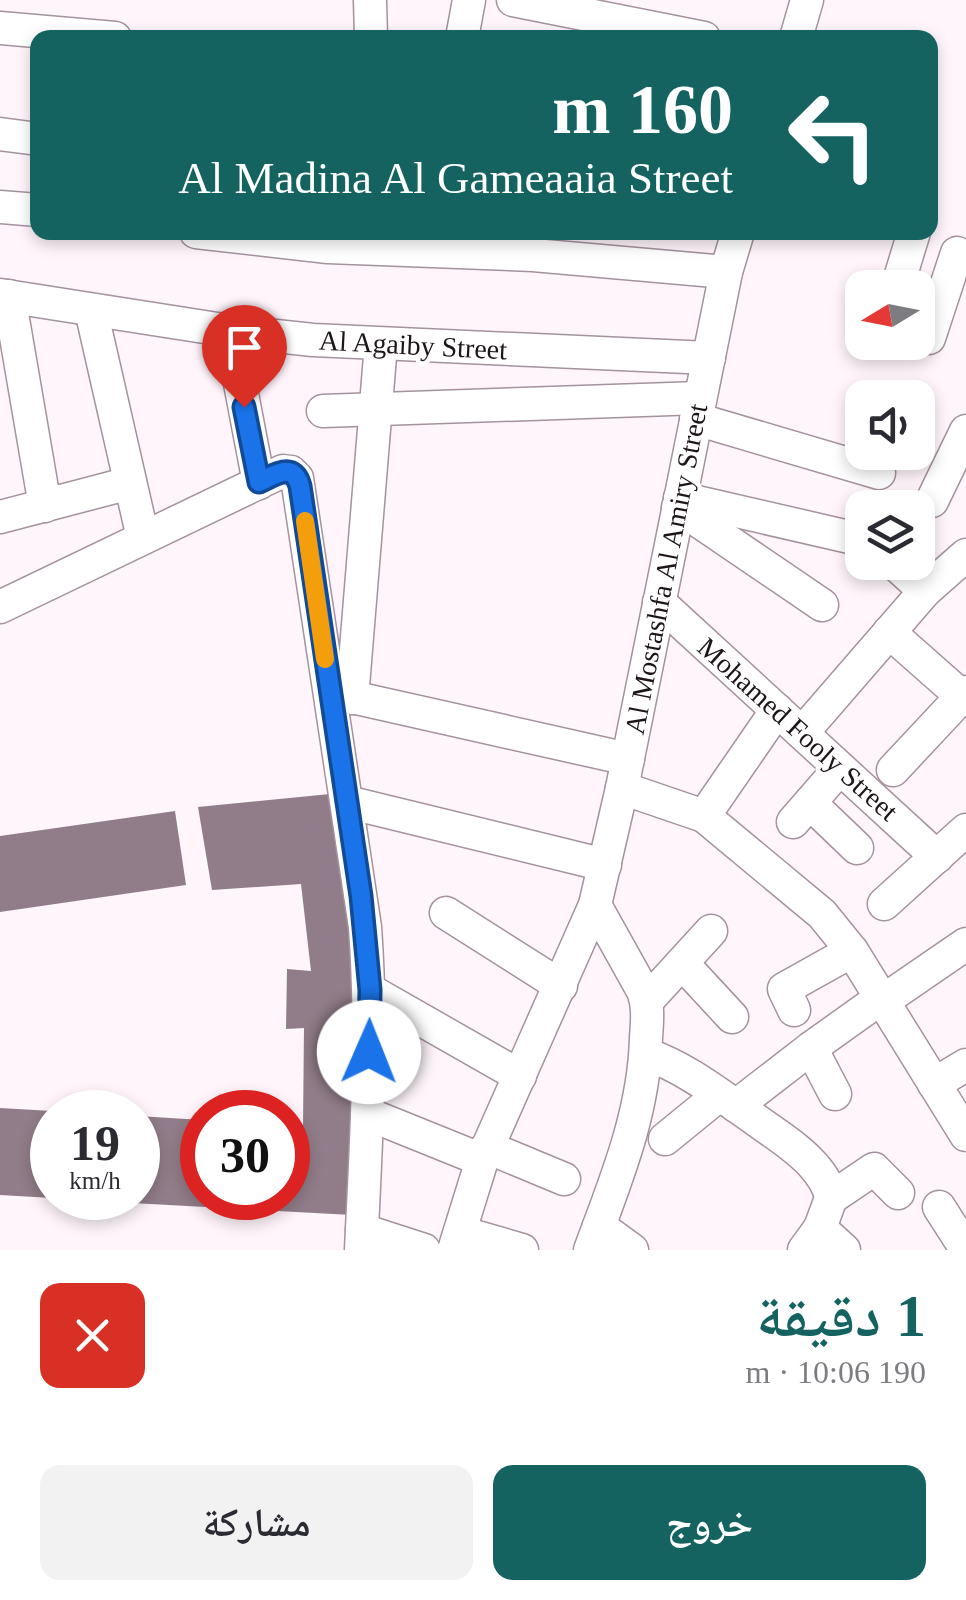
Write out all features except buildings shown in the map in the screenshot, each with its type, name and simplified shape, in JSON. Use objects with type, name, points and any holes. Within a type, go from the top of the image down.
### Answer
[{"type":"street","points":[[370,0],[371,30]]},
{"type":"street","points":[[463,30],[469,0]]},
{"type":"street","points":[[512,0],[664,30]]},
{"type":"street","points":[[798,30],[807,0]]},
{"type":"street","points":[[0,28],[30,31]]},
{"type":"street","points":[[0,134],[30,138]]},
{"type":"street","points":[[0,206],[30,209]]},
{"type":"street","points":[[262,240],[328,248],[534,244],[726,272]]},
{"type":"street","name":"Al Mostashfa Al Amiry Street","points":[[457,1241],[484,1154],[595,906],[736,240]]},
{"type":"street","points":[[903,270],[912,240]]},
{"type":"street","points":[[934,240],[962,256],[935,321]]},
{"type":"street","points":[[4,296],[45,506]]},
{"type":"street","name":"Al Agaiby Street","points":[[4,296],[230,331],[382,344],[708,358]]},
{"type":"street","points":[[90,310],[143,538]]},
{"type":"street","points":[[230,331],[259,482]]},
{"type":"street","points":[[341,695],[378,409],[382,344]]},
{"type":"street","points":[[324,411],[698,409],[879,473]]},
{"type":"street","points":[[935,495],[966,431]]},
{"type":"street","points":[[0,608],[283,471],[298,478],[341,695],[348,802],[365,927],[370,990],[361,1240],[424,1250]]},
{"type":"street","points":[[0,518],[130,483]]},
{"type":"street","points":[[679,502],[845,536]]},
{"type":"street","points":[[679,502],[822,606]]},
{"type":"street","points":[[802,733],[925,591],[966,555]]},
{"type":"street","points":[[913,580],[925,591]]},
{"type":"street","name":"Mohamed Fooly Street","points":[[659,602],[937,857]]},
{"type":"street","points":[[889,632],[965,696],[893,770]]},
{"type":"street","points":[[341,695],[625,773],[704,816],[822,914],[852,951],[966,1135]]},
{"type":"street","points":[[704,816],[777,710]]},
{"type":"street","points":[[840,768],[801,812],[857,848]]},
{"type":"street","points":[[348,802],[605,865]]},
{"type":"street","points":[[884,904],[966,830]]},
{"type":"street","points":[[595,906],[647,1001],[646,1054],[637,1117],[595,1238],[632,1250]]},
{"type":"street","points":[[446,913],[561,986]]},
{"type":"street","points":[[647,1001],[711,931]]},
{"type":"street","points":[[637,1117],[676,1150],[728,1100],[966,944]]},
{"type":"street","points":[[794,1010],[784,990],[852,951]]},
{"type":"street","points":[[682,963],[732,1017]]},
{"type":"street","points":[[370,990],[520,1076]]},
{"type":"street","points":[[810,1048],[835,1094]]},
{"type":"street","points":[[646,1054],[695,1076],[813,1164],[829,1186],[825,1232]]},
{"type":"street","points":[[934,1084],[966,1064]]},
{"type":"street","points":[[368,1114],[564,1180]]},
{"type":"street","points":[[825,1232],[874,1168],[898,1194]]},
{"type":"street","points":[[939,1207],[966,1250]]},
{"type":"street","points":[[457,1241],[522,1250]]},
{"type":"slow traffic","points":[[305,521],[325,659]]},
{"type":"route","points":[[244,407],[259,482],[283,471],[292,472],[300,486],[365,927],[369,1052]]}]
